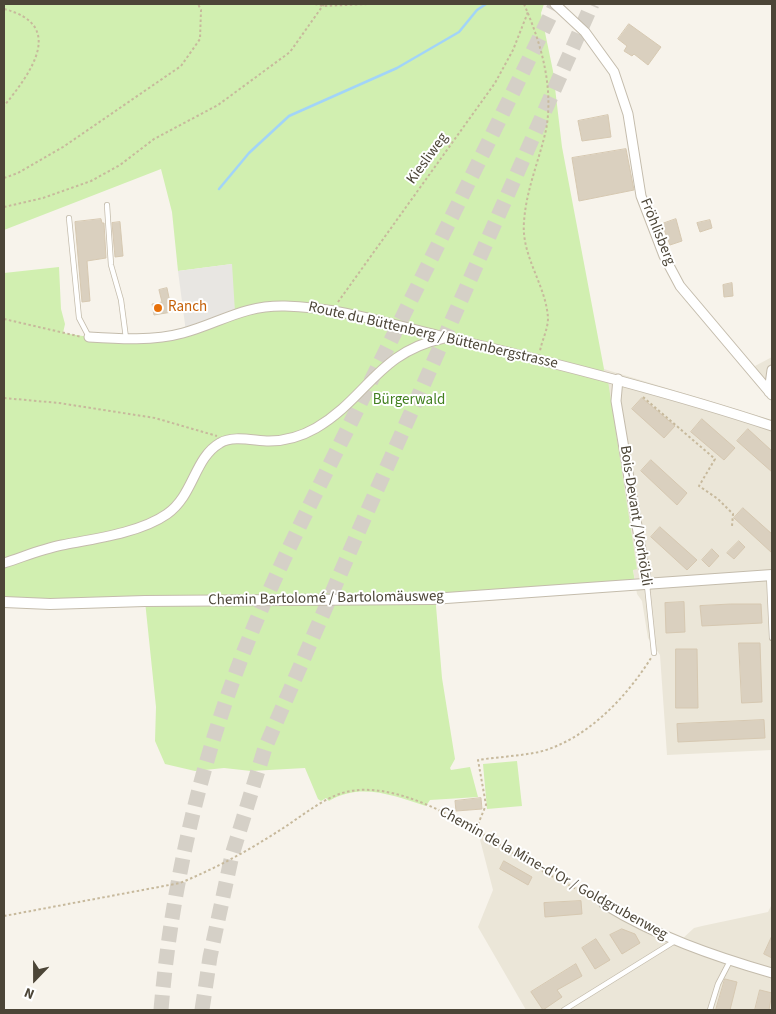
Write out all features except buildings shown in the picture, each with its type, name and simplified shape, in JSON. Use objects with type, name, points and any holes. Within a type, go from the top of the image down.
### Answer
[{"type":"street","name":"Fröhlisberg","points":[[555,4],[585,32],[614,72],[628,114],[641,196],[664,256],[680,286],[771,393]]},
{"type":"street","name":"Route du Büttenberg / Büttenbergstrasse","points":[[89,337],[126,338],[178,334],[235,312],[265,307],[300,306],[332,311],[538,358],[618,379],[772,426]]},
{"type":"street","points":[[4,563],[61,546],[100,539],[166,515],[187,493],[203,460],[211,449],[222,441],[270,441],[302,435],[317,428],[332,416],[402,353],[427,342],[447,337]]},
{"type":"street","name":"Fröhlisberg","points":[[771,393],[772,370]]},
{"type":"street","name":"Bois-Devant / Vorhölzli","points":[[618,379],[616,401],[647,585]]},
{"type":"street","name":"Chemin Bartolomé / Bartolomäusweg","points":[[4,602],[50,604],[164,601],[432,599],[770,576]]},
{"type":"street","name":"Chemin de la Mine-d'Or / Goldgrubenweg","points":[[604,904],[626,917],[676,941],[772,973]]},
{"type":"lane","points":[[107,205],[111,265],[121,300],[126,338]]},
{"type":"lane","points":[[69,218],[79,318],[89,337]]},
{"type":"lane","points":[[770,576],[772,638]]},
{"type":"lane","name":"Bois-Devant / Vorhölzli","points":[[647,585],[654,653]]},
{"type":"lane","name":"Chemin de la Mine-d'Or / Goldgrubenweg","points":[[564,1010],[676,941]]},
{"type":"lane","points":[[710,1010],[718,984],[730,960]]},
{"type":"path","points":[[4,178],[18,173],[63,147],[181,66],[200,39],[201,10],[198,4]]},
{"type":"path","points":[[314,4],[368,4]]},
{"type":"path","points":[[524,4],[542,52],[547,80],[548,104],[546,130],[533,171],[524,223],[530,260],[548,316],[548,326],[538,358]]},
{"type":"path","points":[[4,207],[43,198],[91,181],[120,165],[154,139],[218,105],[290,52],[324,5]]},
{"type":"path","points":[[4,8],[27,18],[38,30],[39,39],[33,64],[23,82],[4,106]]},
{"type":"path","name":"Kiesliweg","points":[[332,311],[495,83],[513,50],[528,12]]},
{"type":"path","points":[[4,319],[89,337]]},
{"type":"path","points":[[644,392],[642,396],[715,459],[699,486],[718,498],[733,514],[732,526]]},
{"type":"path","points":[[4,398],[59,403],[155,418],[216,434],[222,441]]},
{"type":"path","points":[[476,828],[486,805],[478,760],[539,752],[570,740],[615,704],[637,680],[654,653]]},
{"type":"path","name":"Chemin de la Mine-d'Or / Goldgrubenweg","points":[[4,916],[180,883],[258,844],[324,802],[354,790],[376,790],[428,805],[476,828],[530,864],[604,904]]},
{"type":"shaded area","points":[[232,264],[235,312],[186,332],[178,271]]},
{"type":"shaded area","points":[[772,357],[772,396],[755,366]]},
{"type":"shaded area","points":[[604,369],[772,420],[772,750],[667,755],[660,655],[648,638],[642,601],[637,594],[633,569],[637,569],[603,378]]},
{"type":"shaded area","points":[[477,828],[535,864],[681,940],[694,928],[768,912],[772,904],[772,1010],[526,1010],[478,927],[493,890]]},
{"type":"green space","name":"Bürgerwald","points":[[4,4],[544,4],[541,13],[553,71],[562,147],[604,369],[603,378],[608,381],[637,569],[633,570],[635,582],[435,594],[442,678],[455,759],[450,768],[451,770],[470,767],[478,797],[430,800],[426,806],[390,795],[353,792],[329,801],[326,798],[321,801],[318,799],[305,768],[251,771],[224,768],[195,771],[165,764],[155,741],[156,707],[145,601],[4,602],[4,273],[59,267],[61,309],[65,324],[63,333],[89,337],[186,332],[232,264],[178,271],[172,212],[161,169],[4,230]]},
{"type":"green space","points":[[517,761],[522,806],[487,809],[483,764]]},
{"type":"waterway","points":[[219,189],[249,153],[289,116],[397,68],[459,32],[477,10],[486,4]]},
{"type":"tunnel","points":[[161,1010],[173,911],[193,813],[220,717],[255,624],[296,534],[556,4]]},
{"type":"tunnel","points":[[202,1010],[210,957],[232,855],[265,748],[363,521],[592,4]]},
{"type":"place","name":"Ranch","points":[[158,308]]}]
